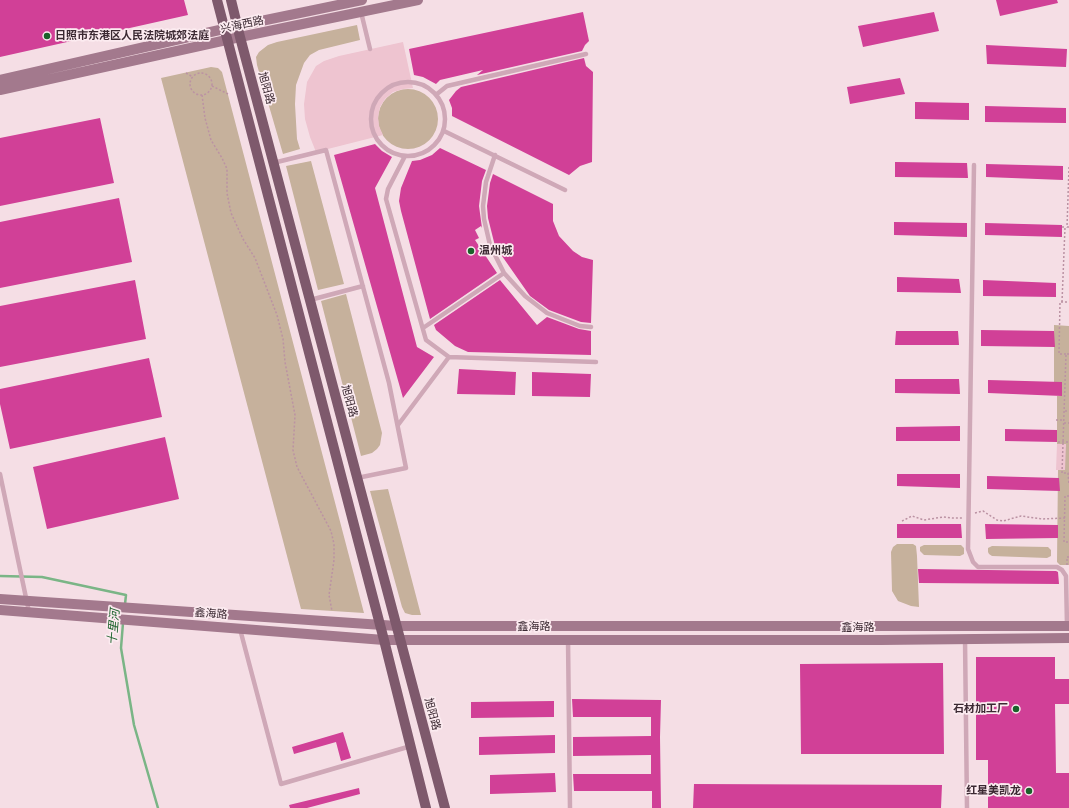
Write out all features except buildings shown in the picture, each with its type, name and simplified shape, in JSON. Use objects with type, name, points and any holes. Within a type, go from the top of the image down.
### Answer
[{"type":"main road","points":[[217,0],[384,640],[426,808]]},
{"type":"main road","name":"旭阳路","points":[[231,0],[397,626],[399,640],[445,808]]},
{"type":"street","name":"兴海西路","points":[[0,80],[237,26],[362,0]]},
{"type":"street","name":"兴海西路","points":[[0,90],[240,37],[418,0]]},
{"type":"street","name":"鑫海路","points":[[0,600],[27,596],[114,607],[397,626],[1068,626]]},
{"type":"street","name":"鑫海路","points":[[0,610],[384,640],[1069,638]]},
{"type":"lane","points":[[361,12],[370,49]]},
{"type":"lane","points":[[437,94],[447,86],[586,54]]},
{"type":"lane","points":[[403,82],[416,82],[427,86],[437,94],[444,105],[446,118],[444,130],[438,142],[429,150],[417,155],[405,156],[393,153],[383,146],[376,137],[371,120],[374,103],[381,93],[391,86],[403,82]]},
{"type":"lane","points":[[444,130],[565,190]]},
{"type":"lane","points":[[273,163],[326,150],[389,383],[406,468],[357,478]]},
{"type":"lane","points":[[495,155],[486,182],[483,206],[484,219],[490,245],[504,273],[524,296],[547,313],[580,326],[591,327]]},
{"type":"lane","points":[[405,156],[388,189],[386,199],[426,340],[449,357],[596,362]]},
{"type":"lane","points":[[974,165],[968,549],[973,562],[978,566],[1057,567],[1062,570],[1066,576],[1068,626]]},
{"type":"lane","points":[[423,328],[504,273]]},
{"type":"lane","points":[[310,300],[363,286]]},
{"type":"lane","points":[[398,425],[449,357]]},
{"type":"lane","points":[[0,474],[30,612]]},
{"type":"lane","points":[[240,628],[281,784],[411,746]]},
{"type":"lane","points":[[965,639],[966,808]]},
{"type":"lane","points":[[568,640],[570,808]]},
{"type":"path","points":[[186,73],[193,76]]},
{"type":"path","points":[[212,86],[208,92],[202,95],[192,90],[190,83],[193,76],[199,73],[205,74],[210,79],[212,86],[228,94]]},
{"type":"path","points":[[202,95],[205,118],[211,140],[227,169],[227,193],[231,213],[254,258],[277,315],[283,339],[285,362],[295,415],[293,450],[297,467],[331,531],[334,544],[334,560],[328,595],[332,611],[337,613]]},
{"type":"path","points":[[1069,167],[1067,227],[1062,302],[1060,302],[1059,354],[1068,354],[1062,473],[1068,473],[1069,484]]},
{"type":"path","points":[[1062,227],[1067,227]]},
{"type":"path","points":[[1062,302],[1069,302]]},
{"type":"path","points":[[1056,420],[1069,423]]},
{"type":"path","points":[[1058,442],[1069,442]]},
{"type":"path","points":[[1069,496],[1065,496],[1064,542],[1069,542]]},
{"type":"path","points":[[902,521],[912,516],[926,520],[943,517],[952,518],[969,516],[976,512],[983,511],[997,520],[1003,521],[1022,516],[1042,519],[1065,518]]},
{"type":"path","points":[[1067,566],[1067,557],[1069,557]]},
{"type":"shaded area","points":[[357,25],[360,40],[319,50],[310,55],[304,63],[296,85],[295,104],[297,139],[300,149],[283,154],[256,57],[259,52],[268,45],[277,42]]},
{"type":"shaded area","points":[[403,42],[413,88],[393,92],[385,99],[380,107],[378,117],[379,126],[383,135],[316,152],[305,119],[304,104],[307,82],[316,66],[324,61],[339,56]]},
{"type":"shaded area","points":[[211,67],[218,68],[222,72],[364,613],[301,609],[161,78]]},
{"type":"shaded area","points":[[402,89],[414,89],[425,94],[433,102],[438,113],[436,131],[425,144],[414,149],[402,149],[391,144],[383,136],[378,125],[378,113],[383,102],[391,94]]},
{"type":"shaded area","points":[[311,161],[344,284],[318,290],[286,166]]},
{"type":"shaded area","points":[[346,294],[382,433],[380,445],[377,449],[372,453],[361,456],[321,301]]},
{"type":"shaded area","points":[[1054,325],[1069,326],[1069,565],[1060,565],[1057,562],[1058,470],[1066,445],[1057,444],[1057,396],[1062,396],[1062,382],[1054,382]]},
{"type":"shaded area","points":[[1057,444],[1066,444],[1065,470],[1056,470]]},
{"type":"shaded area","points":[[388,489],[421,615],[405,613],[402,607],[370,491]]},
{"type":"shaded area","points":[[897,544],[913,544],[916,546],[919,607],[911,606],[898,601],[892,591],[891,552],[893,547]]},
{"type":"shaded area","points":[[924,545],[961,545],[964,548],[964,554],[960,556],[924,555],[920,551],[920,547]]},
{"type":"shaded area","points":[[992,546],[1048,547],[1051,550],[1051,556],[1047,558],[992,556],[988,552],[988,548]]},
{"type":"waterway","name":"十里河","points":[[0,576],[42,577],[126,595],[125,604]]},
{"type":"waterway","name":"十里河","points":[[123,623],[121,648],[134,725],[158,808]]},
{"type":"place","name":"日照市东港区人民法院城郊法庭","points":[[47,36]]},
{"type":"place","name":"温州城","points":[[471,251]]},
{"type":"place","name":"石材加工厂","points":[[1016,709]]},
{"type":"place","name":"红星美凯龙","points":[[1029,791]]}]
